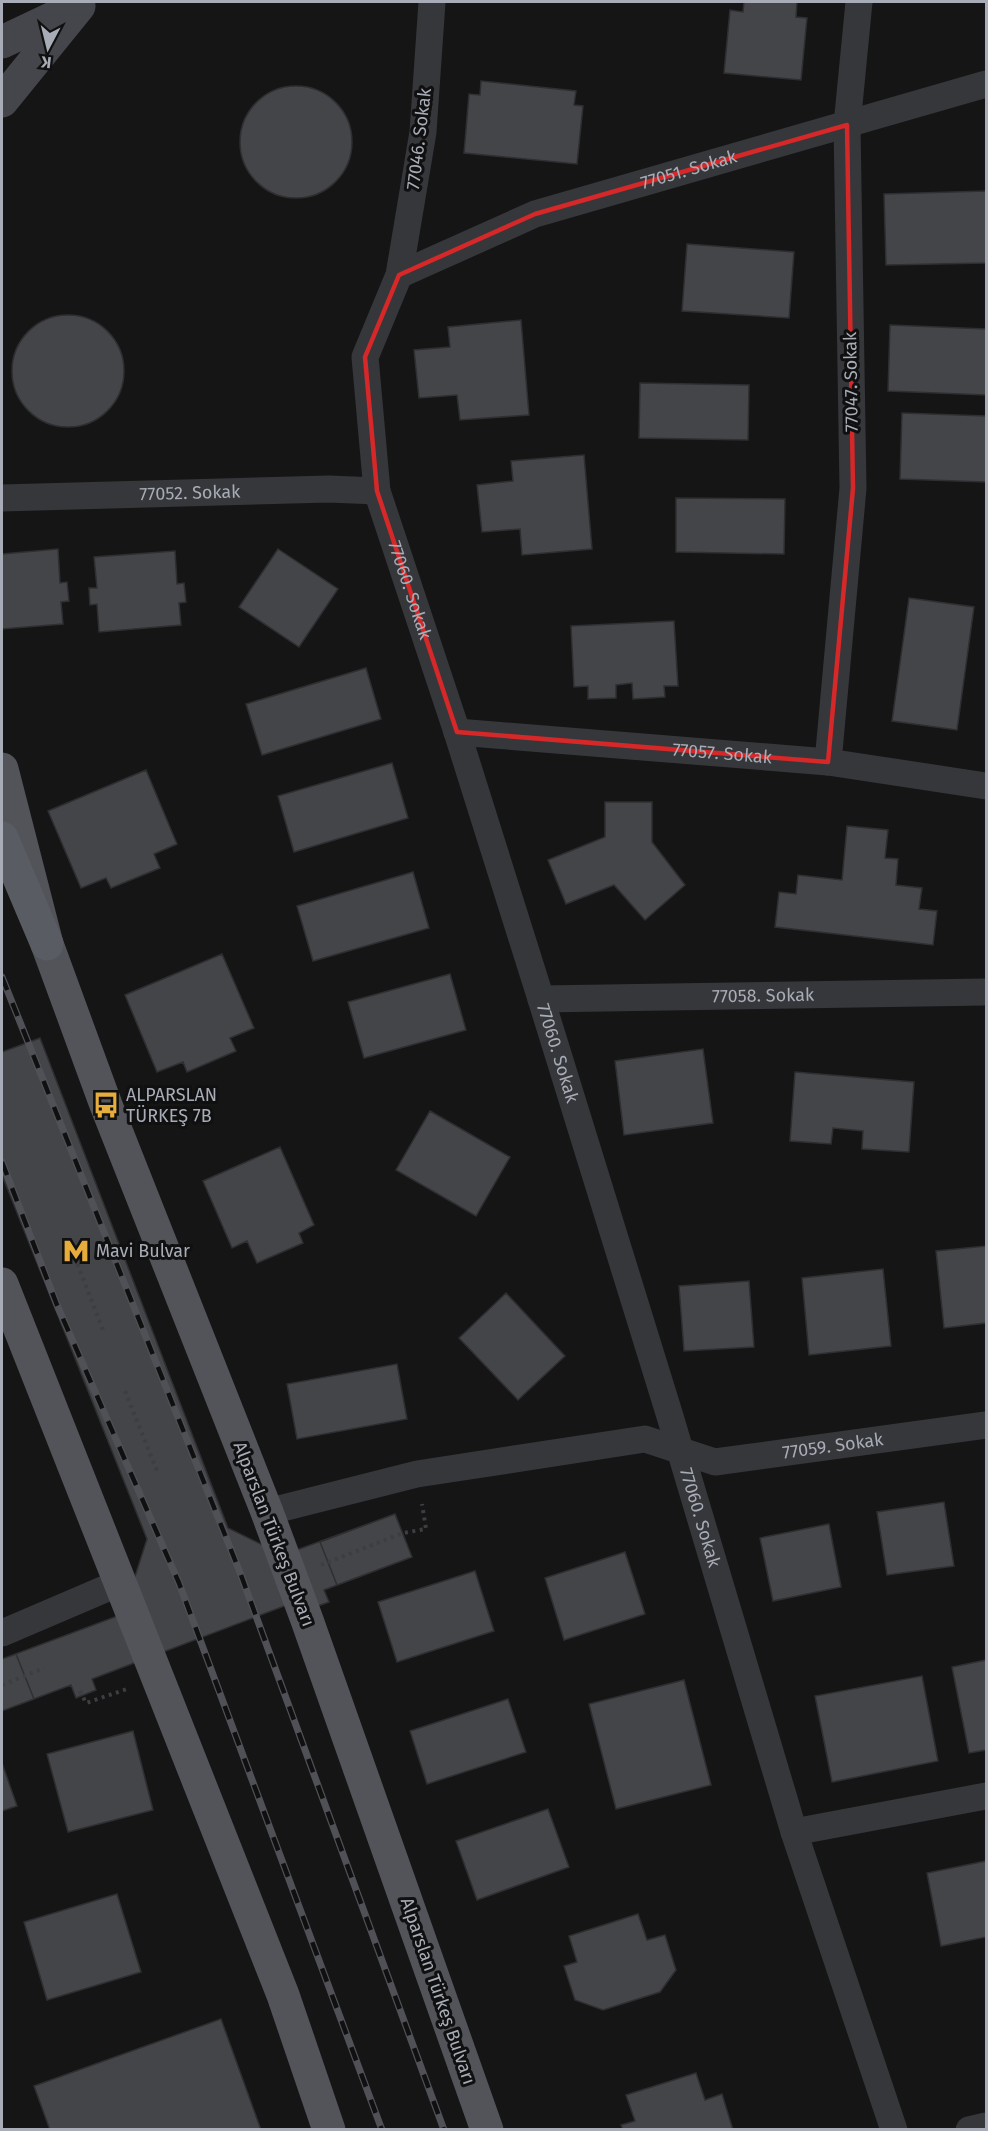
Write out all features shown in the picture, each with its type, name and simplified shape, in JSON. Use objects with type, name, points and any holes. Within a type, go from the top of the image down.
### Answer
[{"type":"highway","name":"Alparslan Türkeş Bulvarı","points":[[2,838],[47,944]]},
{"type":"main road","points":[[2,41],[83,4]]},
{"type":"main road","points":[[2,101],[83,4]]},
{"type":"main road","name":"Alparslan Türkeş Bulvarı","points":[[2,769],[47,944],[106,1106],[267,1512],[487,2130]]},
{"type":"main road","points":[[2,1284],[283,1995],[329,2130]]},
{"type":"street","name":"77046. Sokak","points":[[399,275],[423,132],[432,2]]},
{"type":"street","name":"77047. Sokak","points":[[828,762],[853,488],[847,125],[859,2]]},
{"type":"street","name":"77051. Sokak","points":[[399,275],[535,214],[987,84]]},
{"type":"street","name":"77060. Sokak","points":[[399,275],[365,357],[377,491],[457,732],[680,1450],[794,1832],[894,2130]]},
{"type":"street","name":"77052. Sokak","points":[[2,498],[318,490],[377,491]]},
{"type":"street","name":"77057. Sokak","points":[[457,732],[828,762],[987,786]]},
{"type":"street","name":"77058. Sokak","points":[[540,999],[987,992]]},
{"type":"street","name":"77059. Sokak","points":[[267,1512],[417,1474],[645,1439],[715,1462],[987,1425]]},
{"type":"street","points":[[2,1633],[119,1583]]},
{"type":"street","points":[[794,1832],[987,1796]]},
{"type":"street","points":[[969,2130],[987,2126]]},
{"type":"path","points":[[72,1250],[103,1330]]},
{"type":"path","points":[[125,1391],[157,1471]]},
{"type":"path","points":[[318,1566],[403,1533],[426,1529],[417,1474]]},
{"type":"path","points":[[2,1685],[44,1668]]},
{"type":"path","points":[[80,1691],[86,1703],[128,1689]]},
{"type":"highlighted area","points":[[847,125],[853,488],[828,762],[457,732],[377,491],[365,357],[399,275],[535,214]]},
{"type":"building","points":[[744,2],[797,2],[796,17],[807,18],[801,80],[724,73],[730,10],[743,12]]},
{"type":"building","points":[[481,81],[576,91],[574,105],[583,106],[577,164],[464,153],[469,94],[480,95]]},
{"type":"building","points":[[296,86],[318,90],[336,102],[348,120],[352,142],[348,164],[336,182],[318,194],[296,198],[274,194],[256,182],[244,164],[240,142],[244,120],[256,102],[274,90]]},
{"type":"building","points":[[986,191],[986,263],[886,265],[884,194]]},
{"type":"building","points":[[687,244],[794,252],[789,318],[682,311]]},
{"type":"building","points":[[68,315],[90,319],[108,331],[120,349],[124,371],[120,393],[108,411],[90,423],[68,427],[46,423],[28,411],[16,393],[12,371],[16,349],[28,331],[46,319]]},
{"type":"building","points":[[521,320],[529,415],[460,420],[457,395],[419,398],[414,350],[450,347],[448,327]]},
{"type":"building","points":[[890,325],[986,329],[986,395],[888,391]]},
{"type":"building","points":[[640,383],[749,385],[748,440],[639,438]]},
{"type":"building","points":[[902,413],[986,416],[986,482],[900,479]]},
{"type":"building","points":[[584,455],[592,549],[522,555],[520,529],[482,532],[477,485],[513,481],[511,461]]},
{"type":"building","points":[[676,498],[785,499],[784,554],[676,552]]},
{"type":"building","points":[[58,549],[60,583],[67,582],[69,601],[61,602],[63,624],[2,629],[2,554]]},
{"type":"building","points":[[278,549],[338,589],[299,647],[239,607]]},
{"type":"building","points":[[175,551],[177,584],[184,583],[186,602],[179,603],[181,625],[99,632],[97,604],[90,605],[89,588],[97,588],[94,557]]},
{"type":"building","points":[[909,598],[974,607],[957,730],[892,721]]},
{"type":"building","points":[[674,621],[678,686],[664,686],[665,697],[633,699],[632,683],[616,685],[616,698],[588,699],[588,686],[574,687],[571,626]]},
{"type":"building","points":[[366,668],[381,719],[262,755],[246,704]]},
{"type":"building","points":[[392,763],[408,818],[294,852],[278,796]]},
{"type":"building","points":[[146,770],[177,844],[154,854],[160,868],[111,888],[106,878],[81,888],[48,811]]},
{"type":"building","points":[[605,802],[652,802],[652,842],[685,885],[645,920],[614,885],[566,904],[548,860],[605,837]]},
{"type":"building","points":[[847,826],[888,830],[885,858],[898,859],[896,885],[922,888],[919,909],[937,911],[933,945],[775,927],[779,892],[796,894],[798,875],[842,880]]},
{"type":"building","points":[[413,872],[429,928],[313,961],[297,906]]},
{"type":"building","points":[[222,954],[254,1028],[230,1038],[236,1051],[187,1072],[183,1062],[157,1072],[125,995]]},
{"type":"building","points":[[450,974],[466,1030],[364,1058],[348,1002]]},
{"type":"building","points":[[40,1038],[228,1528],[283,1555],[395,1514],[412,1557],[324,1590],[329,1602],[312,1608],[308,1597],[92,1679],[96,1690],[76,1698],[71,1685],[2,1711],[2,1659],[123,1614],[147,1539],[2,1175],[2,1052]]},
{"type":"building","points":[[703,1049],[713,1123],[624,1135],[615,1061]]},
{"type":"building","points":[[795,1072],[914,1082],[909,1152],[862,1149],[863,1131],[833,1128],[831,1144],[790,1141]]},
{"type":"building","points":[[430,1111],[510,1157],[476,1216],[396,1170]]},
{"type":"building","points":[[280,1147],[314,1225],[299,1233],[303,1243],[257,1263],[247,1241],[232,1248],[203,1181]]},
{"type":"building","points":[[986,1246],[986,1323],[944,1328],[936,1251]]},
{"type":"building","points":[[883,1269],[891,1346],[809,1355],[802,1278]]},
{"type":"building","points":[[749,1281],[754,1347],[684,1351],[679,1286]]},
{"type":"building","points":[[506,1293],[565,1356],[518,1400],[459,1338]]},
{"type":"building","points":[[397,1364],[407,1419],[297,1439],[287,1384]]},
{"type":"building","points":[[944,1502],[954,1566],[887,1575],[877,1512]]},
{"type":"building","points":[[395,1514],[412,1557],[337,1585],[320,1542]]},
{"type":"building","points":[[829,1524],[841,1587],[773,1601],[760,1538]]},
{"type":"building","points":[[625,1552],[645,1614],[564,1640],[545,1578]]},
{"type":"building","points":[[475,1571],[494,1631],[397,1662],[378,1602]]},
{"type":"building","points":[[16,1654],[34,1699],[2,1711],[2,1659]]},
{"type":"building","points":[[986,1660],[986,1750],[969,1753],[952,1667]]},
{"type":"building","points":[[922,1676],[938,1761],[832,1782],[815,1696]]},
{"type":"building","points":[[684,1680],[711,1785],[616,1809],[589,1704]]},
{"type":"building","points":[[508,1699],[526,1752],[427,1784],[410,1731]]},
{"type":"building","points":[[133,1731],[153,1810],[68,1832],[47,1754]]},
{"type":"building","points":[[2,1763],[17,1806],[2,1811]]},
{"type":"building","points":[[548,1809],[569,1867],[477,1900],[456,1841]]},
{"type":"building","points":[[986,1861],[986,1937],[941,1946],[927,1873]]},
{"type":"building","points":[[117,1894],[141,1972],[47,2000],[24,1922]]},
{"type":"building","points":[[638,1914],[647,1940],[665,1935],[676,1970],[660,1992],[603,2010],[575,2000],[564,1966],[577,1962],[569,1936]]},
{"type":"building","points":[[221,2019],[261,2130],[50,2130],[34,2086]]},
{"type":"building","points":[[696,2073],[705,2100],[722,2094],[733,2130],[623,2130],[621,2125],[635,2121],[626,2095]]},
{"type":"railway","points":[[2,977],[241,1575],[444,2130]]},
{"type":"railway","points":[[2,1162],[57,1305],[179,1583],[382,2130]]},
{"type":"place","name":"ALPARSLAN TÜRKEŞ 7B","points":[[106,1105]]},
{"type":"place","name":"Mavi Bulvar","points":[[76,1251]]}]
